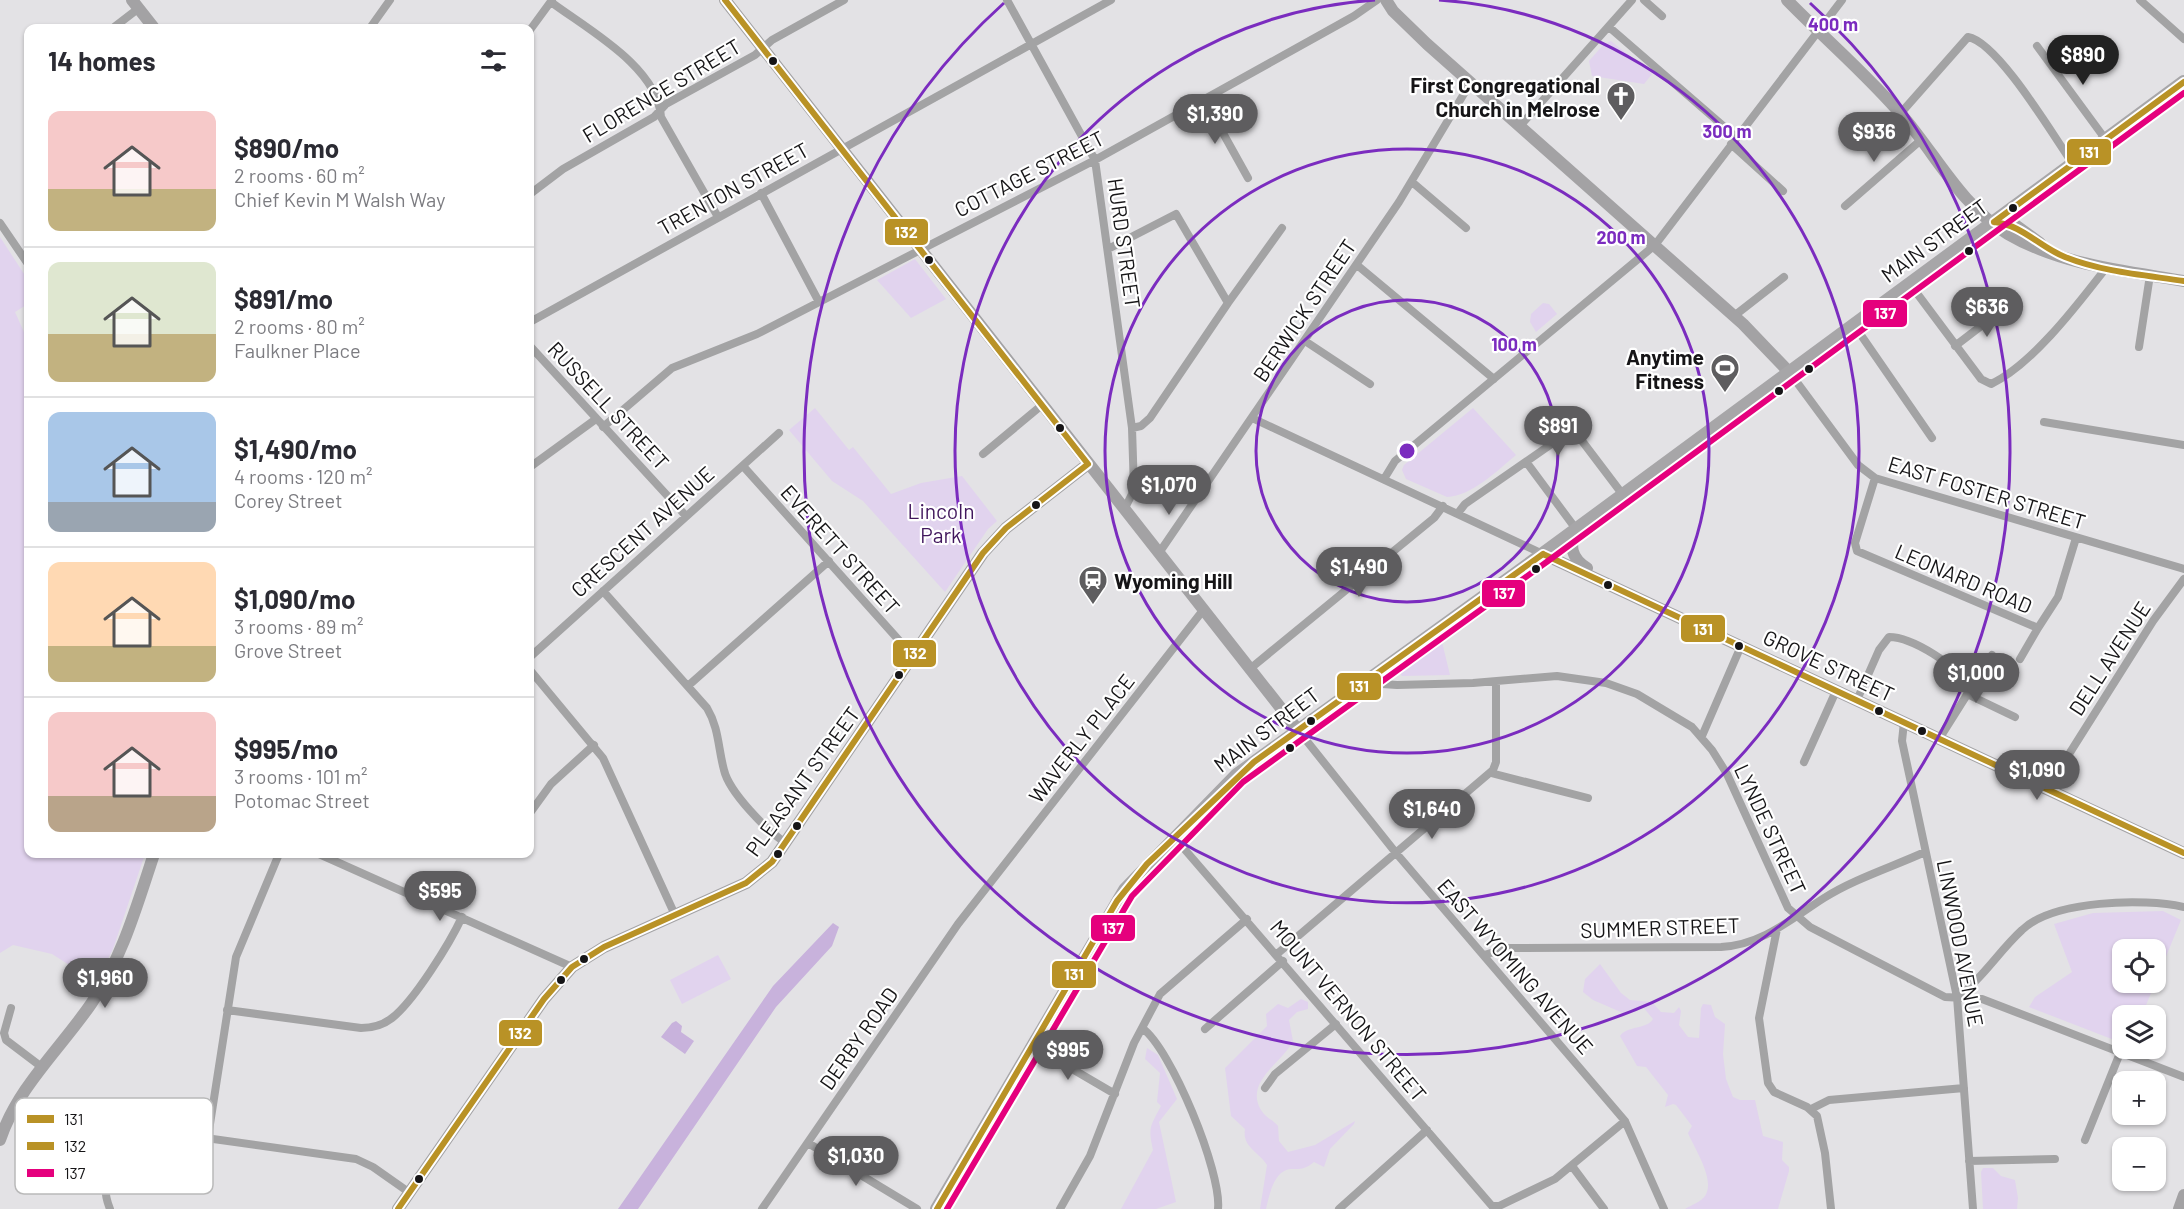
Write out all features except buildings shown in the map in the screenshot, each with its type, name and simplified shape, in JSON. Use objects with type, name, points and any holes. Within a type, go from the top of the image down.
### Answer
[{"type":"main road","points":[[725,0],[1298,730]]},
{"type":"main road","points":[[1386,0],[1411,29],[1734,316],[1790,373]]},
{"type":"main road","points":[[1786,0],[1900,114],[1961,194],[1979,213],[2015,237],[2061,256],[2106,267],[2184,280]]},
{"type":"main road","points":[[135,4],[151,24]]},
{"type":"main road","name":"MAIN STREET","points":[[937,1209],[1125,890],[1174,837],[1237,775],[1543,554],[2184,82]]},
{"type":"main road","name":"PLEASANT STREET","points":[[399,1209],[544,999],[572,967],[594,952],[754,878],[772,862],[996,537],[1088,464]]},
{"type":"main road","name":"GROVE STREET","points":[[1576,529],[1572,549],[1576,560],[1621,590]]},
{"type":"main road","name":"GROVE STREET","points":[[1543,554],[2184,853]]},
{"type":"main road","points":[[22,1098],[91,1004],[110,973],[153,858]]},
{"type":"main road","points":[[0,1140],[15,1108]]},
{"type":"main road","points":[[2179,1209],[2184,1195]]},
{"type":"street","points":[[373,24],[390,0]]},
{"type":"street","name":"FLORENCE STREET","points":[[534,191],[563,169],[654,117],[660,109],[763,48],[772,39],[844,0]]},
{"type":"street","name":"HURD STREET","points":[[1007,0],[1095,160],[1132,428],[1134,490],[1125,510]]},
{"type":"street","name":"TRENTON STREET","points":[[534,320],[1111,0]]},
{"type":"street","name":"COTTAGE STREET","points":[[603,427],[672,368],[726,349],[1095,160],[1354,16],[1377,0]]},
{"type":"street","points":[[1520,126],[1632,0]]},
{"type":"street","points":[[1644,0],[1662,16]]},
{"type":"street","points":[[1384,479],[1395,461],[1655,245],[1842,0]]},
{"type":"street","points":[[2140,0],[2184,39]]},
{"type":"street","points":[[534,25],[552,1],[634,65],[642,75],[660,109],[661,117],[718,218]]},
{"type":"street","points":[[117,24],[135,4]]},
{"type":"street","points":[[1609,27],[1734,141],[1783,191]]},
{"type":"street","points":[[1900,114],[1968,37],[1990,51],[2031,102],[2073,164]]},
{"type":"street","points":[[2037,46],[2106,140]]},
{"type":"street","name":"BERWICK STREET","points":[[1159,553],[1412,182],[1470,82]]},
{"type":"street","points":[[1204,99],[1248,178]]},
{"type":"street","points":[[1845,206],[1921,140]]},
{"type":"street","points":[[1412,182],[1466,228]]},
{"type":"street","points":[[761,193],[819,302]]},
{"type":"street","points":[[1108,249],[1176,214],[1228,303]]},
{"type":"street","points":[[0,223],[24,258]]},
{"type":"street","points":[[1132,428],[1141,426],[1150,418],[1282,228]]},
{"type":"street","points":[[1357,265],[1494,379]]},
{"type":"street","points":[[1910,284],[1981,379],[1989,384],[2036,349],[2075,307],[2106,267]]},
{"type":"street","points":[[2139,347],[2150,275]]},
{"type":"street","points":[[1734,316],[1784,277]]},
{"type":"street","points":[[1956,345],[2002,310]]},
{"type":"street","points":[[1854,325],[1932,438]]},
{"type":"street","points":[[1305,341],[1370,384]]},
{"type":"street","name":"RUSSELL STREET","points":[[534,350],[686,516]]},
{"type":"street","name":"EAST FOSTER STREET","points":[[1790,373],[1858,465],[1875,478],[2184,569]]},
{"type":"street","points":[[983,454],[1042,405]]},
{"type":"street","name":"GROVE STREET","points":[[1252,418],[1543,554]]},
{"type":"street","points":[[534,464],[596,419]]},
{"type":"street","points":[[2044,422],[2184,445]]},
{"type":"street","points":[[1458,513],[1464,504],[1573,429],[1623,495]]},
{"type":"street","name":"CRESCENT AVENUE","points":[[534,653],[779,433]]},
{"type":"street","points":[[1527,462],[1576,529]]},
{"type":"street","name":"EVERETT STREET","points":[[742,466],[913,656]]},
{"type":"street","name":"LEONARD ROAD","points":[[1875,478],[1855,543],[1857,551],[2038,628],[2058,597],[2076,538]]},
{"type":"street","points":[[1251,668],[1434,518],[1443,506]]},
{"type":"street","points":[[689,685],[829,561]]},
{"type":"street","name":"DELL AVENUE","points":[[2047,789],[2153,621],[2184,579]]},
{"type":"street","points":[[603,591],[689,685],[713,718],[727,780],[770,831],[786,843]]},
{"type":"street","name":"WAVERLY PLACE","points":[[986,888],[1204,609]]},
{"type":"street","points":[[2020,659],[2038,628]]},
{"type":"street","points":[[1857,700],[1881,645],[1891,637],[1908,642],[1946,662],[1972,684]]},
{"type":"street","points":[[1702,736],[1741,646]]},
{"type":"street","points":[[1939,739],[1992,655]]},
{"type":"street","points":[[534,675],[594,746],[614,779],[675,915]]},
{"type":"street","name":"LYNDE STREET","points":[[1372,677],[1382,684],[1397,685],[1496,682],[1557,676],[1606,683],[1657,704],[1702,736],[1727,774],[1788,908],[1798,918],[1838,943],[1940,995],[1982,999],[2112,1050]]},
{"type":"street","points":[[1205,1029],[1280,957],[1396,853],[1491,773],[1496,762],[1496,682]]},
{"type":"street","points":[[1804,762],[1836,691]]},
{"type":"street","points":[[1966,694],[2015,717]]},
{"type":"street","name":"LINWOOD AVENUE","points":[[1904,722],[1902,741],[1957,997],[1973,1209]]},
{"type":"street","name":"EAST WYOMING AVENUE","points":[[1298,730],[1396,853],[1625,1121],[1664,1209]]},
{"type":"street","points":[[534,807],[551,784],[594,746]]},
{"type":"street","points":[[1491,773],[1588,798]]},
{"type":"street","name":"MOUNT VERNON STREET","points":[[1174,837],[1495,1207],[1546,1184],[1572,1166]]},
{"type":"street","name":"SUMMER STREET","points":[[1484,956],[1508,948],[1728,947],[1748,943],[1798,918],[1825,898],[1925,852]]},
{"type":"street","points":[[213,1104],[238,947],[277,858]]},
{"type":"street","points":[[328,858],[572,967]]},
{"type":"street","name":"DERBY ROAD","points":[[762,1209],[958,924],[986,888]]},
{"type":"street","points":[[1957,997],[1975,984],[2023,929],[2041,918],[2112,902],[2137,901],[2184,907]]},
{"type":"street","points":[[227,1010],[361,1028],[379,1025],[403,1007],[450,939],[462,917]]},
{"type":"street","points":[[1060,1209],[1090,1156],[1142,1028],[1162,992],[1247,919]]},
{"type":"street","points":[[1777,929],[1759,1018],[1768,1083],[1774,1092],[1811,1109],[1821,1127],[1831,1209]]},
{"type":"street","points":[[11,1008],[4,1033],[6,1040],[43,1068]]},
{"type":"street","points":[[1265,1088],[1275,1074],[1336,1023]]},
{"type":"street","points":[[1142,1028],[1159,1045],[1183,1092],[1215,1173],[1218,1209]]},
{"type":"street","points":[[1033,1046],[1115,1094]]},
{"type":"street","points":[[2085,1140],[2118,1059]]},
{"type":"street","name":"LYNDE STREET","points":[[2136,1059],[2184,1077]]},
{"type":"street","points":[[1811,1109],[1829,1100],[1964,1088]]},
{"type":"street","points":[[1604,1209],[1572,1166],[1625,1121]]},
{"type":"street","points":[[1339,1209],[1427,1130]]},
{"type":"street","points":[[213,1138],[356,1160],[373,1167],[410,1193]]},
{"type":"street","points":[[808,1143],[917,1209]]},
{"type":"street","points":[[1969,1161],[2055,1159]]},
{"type":"street","points":[[106,1194],[110,1209]]},
{"type":"green space","points":[[1611,41],[1652,74],[1644,84],[1592,76],[1589,61],[1604,44]]},
{"type":"green space","points":[[0,237],[24,274],[24,306],[15,312],[24,332],[24,858],[144,858],[113,949],[96,982],[52,954],[13,945],[0,953]]},
{"type":"green space","points":[[915,259],[946,299],[911,318],[877,280]]},
{"type":"green space","points":[[1543,303],[1549,304],[1557,314],[1536,332],[1530,322],[1531,314]]},
{"type":"green space","name":"Lincoln Park","points":[[815,408],[849,450],[853,447],[891,494],[921,483],[962,476],[997,521],[988,529],[945,592],[863,501],[832,481],[789,430]]},
{"type":"green space","points":[[1473,408],[1516,455],[1484,481],[1456,496],[1447,497],[1406,479],[1402,470],[1404,465]]},
{"type":"green space","points":[[1442,642],[1450,675],[1402,676],[1400,673]]},
{"type":"green space","points":[[2163,911],[2181,920],[2166,957],[2166,939],[2112,939],[2112,993],[2151,993],[2146,1005],[2112,1005],[2112,1039],[2029,1007],[2035,997],[2072,972],[2054,924],[2093,913]]},
{"type":"green space","points":[[718,955],[731,979],[682,1004],[670,980]]},
{"type":"green space","points":[[1600,964],[1621,993],[1630,1000],[1652,1002],[1661,1012],[1674,1013],[1679,1007],[1681,1011],[1679,1025],[1688,1037],[1699,1038],[1703,1004],[1711,1005],[1715,1017],[1725,1024],[1723,1054],[1726,1079],[1733,1097],[1740,1100],[1755,1100],[1763,1136],[1783,1142],[1782,1160],[1789,1167],[1789,1171],[1778,1209],[1685,1209],[1703,1198],[1708,1189],[1706,1173],[1688,1133],[1692,1126],[1676,1105],[1665,1107],[1668,1095],[1646,1067],[1637,1066],[1620,1036],[1628,1030],[1646,1025],[1653,1019],[1642,1006],[1623,1013],[1593,1000],[1583,992],[1585,979]]},
{"type":"green space","points":[[1301,999],[1308,1002],[1308,1009],[1297,1012],[1289,1020],[1293,1041],[1261,1081],[1257,1090],[1257,1100],[1261,1110],[1278,1126],[1279,1141],[1288,1152],[1315,1145],[1355,1121],[1330,1149],[1324,1167],[1314,1162],[1303,1168],[1285,1170],[1273,1184],[1266,1209],[1260,1209],[1267,1165],[1248,1145],[1245,1129],[1231,1116],[1225,1068],[1267,1026],[1266,1014],[1278,1004],[1288,1008]]},
{"type":"green space","points":[[1147,1048],[1158,1055],[1177,1099],[1159,1122],[1176,1202],[1156,1209],[1121,1209],[1153,1150],[1151,1127],[1161,1106],[1157,1102],[1160,1073],[1145,1059]]},
{"type":"green space","points":[[1983,1168],[1993,1168],[2001,1176],[2015,1180],[2017,1209],[1983,1209],[1981,1172]]},
{"type":"shaded area","points":[[833,923],[839,927],[832,946],[776,1007],[638,1209],[618,1209],[773,986]]},
{"type":"shaded area","points":[[676,1021],[682,1026],[681,1032],[694,1041],[685,1054],[661,1037]]},
{"type":"transit line","name":"132","points":[[725,0],[1088,464]]},
{"type":"transit line","name":"131","points":[[1994,222],[2184,82]]},
{"type":"transit line","name":"137","points":[[947,1209],[1132,896],[1243,782],[1548,561],[2184,93]]},
{"type":"transit line","name":"131","points":[[1994,222],[2014,227],[2056,253],[2079,262],[2124,272],[2184,281]]},
{"type":"transit line","name":"132","points":[[398,1209],[544,999],[572,967],[604,947],[746,883],[772,862],[983,553],[1006,528],[1088,464]]},
{"type":"transit line","name":"131","points":[[1543,554],[2184,853]]},
{"type":"transit line","name":"131","points":[[937,1209],[1117,901],[1147,864],[1254,762],[1543,554]]},
{"type":"place","name":"First Congregational Church in Melrose","points":[[1621,122]]},
{"type":"place","name":"Anytime Fitness","points":[[1725,394]]},
{"type":"place","name":"Wyoming Hill","points":[[1093,606]]}]
